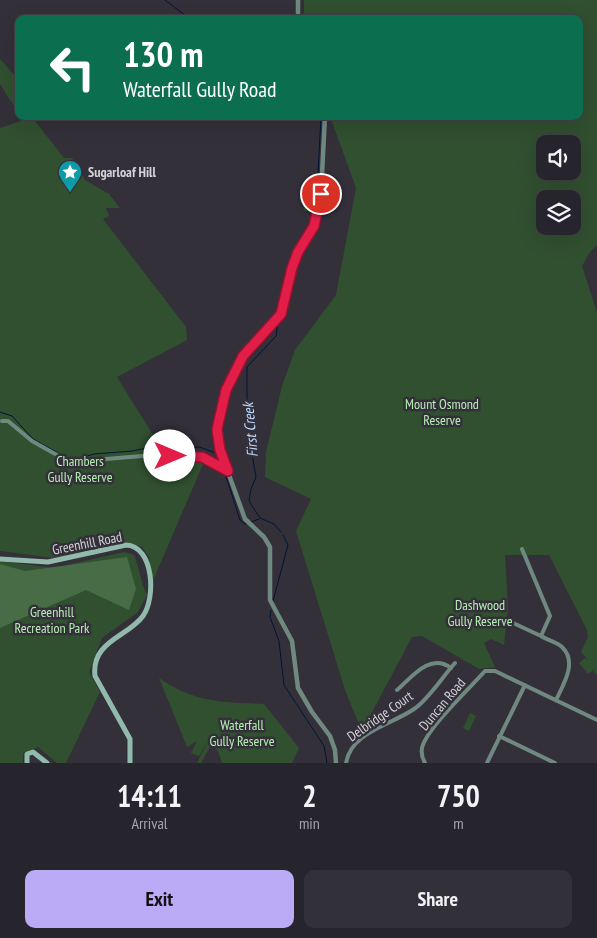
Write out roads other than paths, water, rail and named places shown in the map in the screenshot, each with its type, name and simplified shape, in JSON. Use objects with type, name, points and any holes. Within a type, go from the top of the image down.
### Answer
[{"type":"main road","name":"Greenhill Road","points":[[0,558],[48,562],[126,545],[133,546],[143,553],[148,568],[150,584],[146,611],[138,620],[104,646],[95,668],[95,676],[130,739],[130,763]]},
{"type":"main road","points":[[27,763],[28,754],[33,752],[48,763]]},
{"type":"street","points":[[298,0],[298,15]]},
{"type":"street","points":[[325,120],[321,194],[317,220],[298,252],[281,314],[243,356],[232,374],[222,403],[217,429],[218,439],[228,471],[248,523],[264,537],[270,547],[270,600],[292,641],[298,688],[312,712],[330,736],[335,750],[336,763]]},
{"type":"street","points":[[2,421],[8,421],[32,441],[66,460],[84,465],[106,459],[142,456],[197,456],[215,462],[228,471]]},
{"type":"street","points":[[522,549],[550,616],[541,636]]},
{"type":"street","points":[[511,622],[563,648],[568,657],[569,671],[556,700]]},
{"type":"street","name":"Delbridge Court","points":[[397,690],[423,667],[439,663],[451,668]]},
{"type":"street","name":"Delbridge Court","points":[[346,763],[349,751],[355,744],[370,733],[415,709],[455,663]]},
{"type":"street","name":"Duncan Road","points":[[425,763],[422,758],[422,747],[436,725],[485,671],[495,671],[525,685]]},
{"type":"street","name":"Delbridge Court","points":[[402,678],[407,682]]},
{"type":"street","points":[[487,763],[525,685],[597,720]]},
{"type":"street","points":[[499,736],[555,763]]},
{"type":"waterway","points":[[165,0],[185,15]]},
{"type":"waterway","name":"First Creek","points":[[312,225],[317,194],[321,120]]},
{"type":"waterway","name":"First Creek","points":[[278,313],[288,263],[304,236]]},
{"type":"waterway","name":"First Creek","points":[[278,322],[276,336],[247,367],[247,426],[256,477],[249,501],[260,518],[274,524],[281,532]]},
{"type":"waterway","points":[[0,412],[12,416],[33,439],[74,460],[94,454],[132,451],[157,446],[179,450],[199,447],[216,453],[223,465]]},
{"type":"waterway","points":[[225,473],[240,520],[245,524],[248,523]]},
{"type":"waterway","points":[[251,522],[259,519]]},
{"type":"waterway","name":"First Creek","points":[[273,601],[288,545],[283,535]]},
{"type":"waterway","name":"First Creek","points":[[271,610],[270,617],[279,641],[284,685],[324,746],[327,763]]},
{"type":"place","name":"Sugarloaf Hill","points":[[70,193]]},
{"type":"park label","name":"Mount Osmond Reserve","points":[[442,412]]},
{"type":"park label","name":"Chambers Gully Reserve","points":[[80,470]]},
{"type":"park label","name":"Dashwood Gully Reserve","points":[[480,614]]},
{"type":"park label","name":"Greenhill Recreation Park","points":[[52,620]]},
{"type":"park label","name":"Waterfall Gully Reserve","points":[[242,734]]}]
